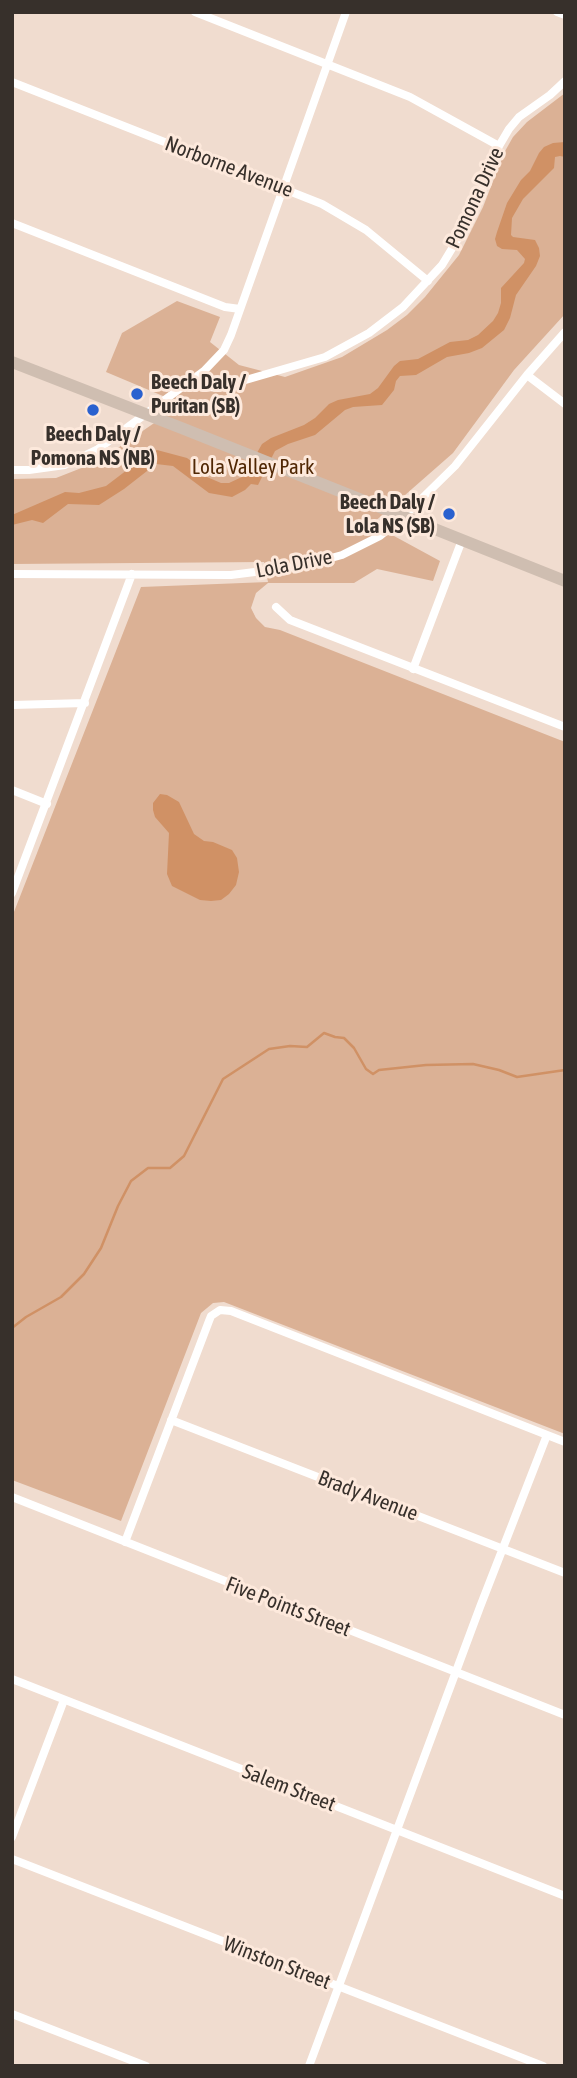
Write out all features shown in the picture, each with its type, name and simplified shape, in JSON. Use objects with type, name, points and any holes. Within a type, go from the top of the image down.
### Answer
[{"type":"main road","points":[[12,362],[565,580]]},
{"type":"street","points":[[195,12],[410,97],[499,146]]},
{"type":"street","points":[[12,470],[45,468],[76,461],[97,449],[194,379],[224,350],[346,12]]},
{"type":"street","points":[[557,12],[565,15]]},
{"type":"street","name":"Pomona Drive","points":[[194,379],[209,387],[218,388],[325,357],[376,328],[403,307],[442,265],[478,200],[499,146],[519,117],[565,81]]},
{"type":"street","name":"Norborne Avenue","points":[[12,82],[322,204],[376,237],[428,281]]},
{"type":"street","points":[[12,223],[225,306],[240,309]]},
{"type":"street","name":"Lola Drive","points":[[12,574],[231,575],[302,566],[342,555],[380,536],[455,466],[565,332]]},
{"type":"street","points":[[527,375],[565,404]]},
{"type":"street","points":[[413,669],[462,540]]},
{"type":"street","points":[[12,893],[132,574]]},
{"type":"street","points":[[275,607],[290,620],[565,727]]},
{"type":"street","points":[[12,705],[85,703]]},
{"type":"street","points":[[12,790],[47,804]]},
{"type":"street","points":[[125,1542],[209,1321],[216,1312],[224,1310],[565,1442]]},
{"type":"street","name":"Brady Avenue","points":[[171,1420],[565,1573]]},
{"type":"street","points":[[309,2066],[547,1435]]},
{"type":"street","name":"Five Points Street","points":[[12,1497],[565,1715]]},
{"type":"street","name":"Salem Street","points":[[12,1679],[565,1896]]},
{"type":"street","points":[[12,1837],[65,1700]]},
{"type":"street","name":"Winston Street","points":[[12,1858],[543,2066]]},
{"type":"street","points":[[12,2014],[146,2066]]},
{"type":"green space","name":"Lola Valley Park","points":[[565,93],[565,314],[514,370],[453,453],[372,524],[440,561],[433,581],[377,569],[354,583],[268,583],[256,593],[251,608],[265,627],[280,630],[565,742],[565,1434],[224,1302],[213,1303],[201,1313],[121,1521],[12,1480],[12,917],[141,587],[268,582],[264,562],[12,564],[12,479],[56,478],[84,467],[109,454],[182,404],[106,372],[122,333],[177,301],[220,317],[210,342],[239,365],[285,377],[342,357],[387,330],[425,297],[459,255],[513,137],[527,122]]},
{"type":"shaded area","points":[[565,142],[565,157],[555,157],[554,168],[523,199],[512,218],[511,235],[535,240],[540,256],[516,295],[504,330],[482,348],[447,357],[416,375],[400,376],[394,390],[382,405],[345,410],[315,435],[275,451],[258,485],[251,484],[232,497],[209,493],[173,466],[156,464],[99,505],[68,504],[43,523],[32,520],[12,525],[12,515],[65,492],[79,493],[106,486],[157,450],[187,458],[207,477],[221,483],[229,483],[244,476],[262,444],[304,425],[329,404],[370,394],[400,361],[418,359],[450,342],[468,340],[478,335],[498,313],[501,288],[525,259],[517,250],[497,246],[495,239],[507,203],[544,147]]},
{"type":"shaded area","points":[[160,794],[179,802],[194,834],[204,841],[232,850],[237,858],[239,872],[236,885],[221,900],[200,900],[172,886],[167,874],[169,833],[155,817],[153,810],[153,803]]},
{"type":"waterway","points":[[12,1328],[61,1297],[84,1274],[101,1248],[131,1181],[148,1168],[170,1168],[184,1156],[223,1079],[269,1049],[307,1047],[324,1033],[344,1038],[354,1048],[366,1069],[373,1074],[379,1070],[426,1065],[473,1064],[517,1077],[565,1070]]},
{"type":"place","name":"Beech Daly / Puritan (SB)","points":[[137,394]]},
{"type":"place","name":"Beech Daly / Pomona NS (NB)","points":[[93,410]]},
{"type":"place","name":"Beech Daly / Lola NS (SB)","points":[[449,514]]}]
